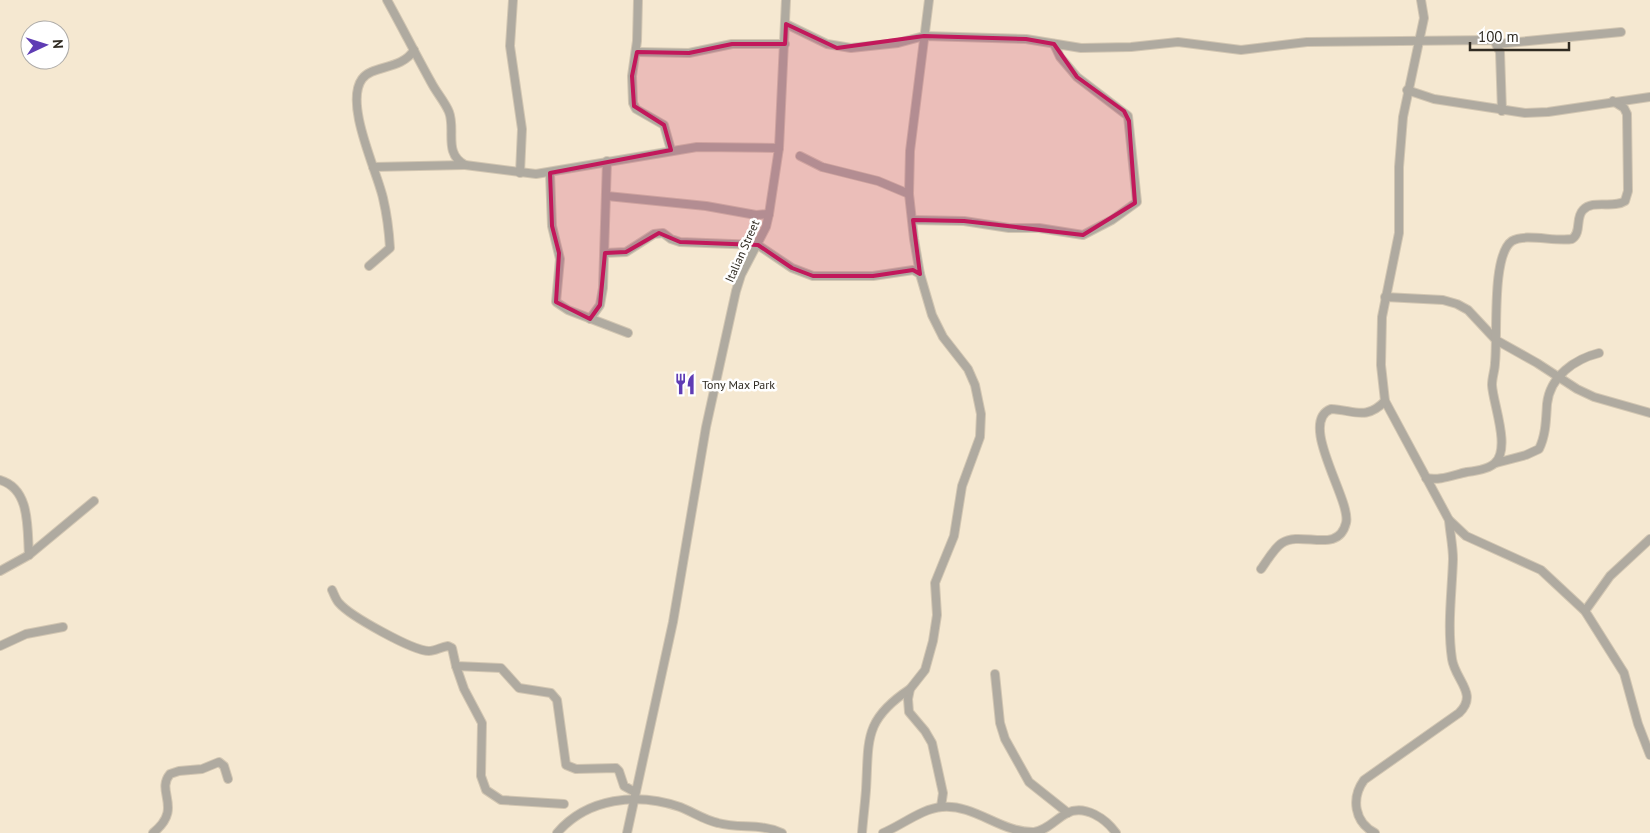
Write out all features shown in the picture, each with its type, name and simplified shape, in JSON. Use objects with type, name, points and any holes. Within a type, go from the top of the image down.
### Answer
[{"type":"street","points":[[387,0],[449,113],[452,150],[460,162],[465,165]]},
{"type":"street","points":[[512,0],[510,46],[522,129],[520,173]]},
{"type":"street","points":[[638,0],[636,52],[632,76],[634,106],[664,125],[671,150]]},
{"type":"street","name":"Italian Street","points":[[627,833],[656,704],[678,593],[706,427],[736,291],[744,268],[766,227],[769,214],[779,148],[786,0]]},
{"type":"street","points":[[862,833],[866,749],[874,723],[884,709],[910,689],[925,670],[934,642],[937,614],[935,583],[954,536],[962,486],[980,437],[981,414],[975,385],[959,356],[943,337],[932,314],[920,274],[909,194],[910,151],[929,0]]},
{"type":"street","points":[[1421,0],[1424,18],[1407,90],[1400,158],[1399,234],[1385,297],[1381,333],[1385,401],[1449,520],[1466,536],[1541,570],[1585,611],[1624,673],[1638,724],[1650,755]]},
{"type":"street","points":[[786,24],[803,34],[837,48],[898,43],[924,36],[1026,39],[1070,48],[1112,48],[1178,42],[1241,50],[1306,42],[1391,40],[1418,43],[1494,40],[1498,44],[1502,111]]},
{"type":"street","points":[[1498,44],[1621,32]]},
{"type":"street","points":[[636,52],[688,53],[732,44],[785,44]]},
{"type":"street","points":[[913,220],[964,221],[1009,228],[1039,228],[1083,234],[1112,220],[1137,202],[1128,116],[1077,77],[1060,57],[1054,44]]},
{"type":"street","points":[[369,266],[390,248],[387,214],[359,119],[357,95],[359,86],[365,76],[404,61],[414,50]]},
{"type":"street","points":[[1407,90],[1434,100],[1502,111],[1548,112],[1650,97]]},
{"type":"street","points":[[1496,463],[1502,436],[1492,384],[1499,266],[1506,246],[1520,238],[1572,239],[1578,232],[1583,209],[1590,205],[1622,203],[1627,198],[1627,114],[1624,108],[1613,101]]},
{"type":"street","points":[[374,167],[465,165],[520,173],[550,173],[671,150],[697,148],[779,148]]},
{"type":"street","points":[[800,156],[822,167],[878,181],[909,194]]},
{"type":"street","points":[[590,319],[600,305],[602,297],[607,161]]},
{"type":"street","points":[[550,173],[552,226],[560,259],[556,302],[561,307],[628,333]]},
{"type":"street","points":[[607,196],[706,206],[756,215],[769,214]]},
{"type":"street","points":[[605,252],[626,252],[659,233],[680,242],[758,245],[792,268],[813,276],[873,276],[913,270],[920,274]]},
{"type":"street","points":[[1385,297],[1443,300],[1457,304],[1468,310],[1496,340],[1537,363],[1558,378],[1594,397],[1650,413]]},
{"type":"street","points":[[1426,478],[1439,479],[1488,467],[1539,449],[1544,435],[1548,397],[1558,378],[1580,359],[1600,353]]},
{"type":"street","points":[[1260,569],[1282,543],[1293,540],[1326,541],[1338,536],[1344,529],[1347,522],[1345,509],[1320,439],[1325,413],[1331,409],[1352,414],[1368,412],[1376,409],[1385,401]]},
{"type":"street","points":[[0,480],[12,485],[23,501],[29,555]]},
{"type":"street","points":[[0,571],[29,555],[94,501]]},
{"type":"street","points":[[1375,833],[1364,826],[1359,819],[1356,796],[1364,780],[1459,713],[1468,702],[1468,695],[1456,675],[1452,658],[1449,621],[1453,556],[1449,520]]},
{"type":"street","points":[[1585,611],[1610,576],[1650,539]]},
{"type":"street","points":[[332,590],[344,608],[383,632],[427,651],[450,647],[464,689],[482,723],[481,776],[486,790],[501,800],[564,804]]},
{"type":"street","points":[[0,646],[26,634],[63,628]]},
{"type":"street","points":[[456,666],[501,668],[519,688],[551,692],[557,700],[566,765],[576,769],[616,768],[619,771],[624,786],[634,796]]},
{"type":"street","points":[[995,674],[1000,723],[1005,739],[1029,782],[1068,813]]},
{"type":"street","points":[[910,689],[909,712],[925,731],[934,752],[943,793],[941,807]]},
{"type":"street","points":[[153,833],[166,821],[168,814],[166,782],[170,774],[179,771],[202,769],[219,762],[224,766],[228,779]]},
{"type":"street","points":[[557,833],[567,822],[585,810],[600,804],[634,796],[679,807],[720,824],[766,827],[782,833]]},
{"type":"street","points":[[883,833],[941,807],[952,806],[967,810],[1018,831],[1035,833],[1068,813],[1076,811],[1103,818],[1116,833]]},
{"type":"highlighted area","points":[[786,24],[837,48],[924,36],[1026,39],[1054,44],[1077,77],[1124,111],[1129,121],[1135,203],[1083,235],[964,221],[913,220],[920,274],[913,270],[873,276],[813,276],[792,268],[758,245],[680,242],[659,233],[626,252],[605,253],[600,305],[590,319],[556,302],[559,253],[552,226],[550,173],[671,150],[664,125],[634,106],[632,76],[637,52],[689,53],[732,44],[785,44]]},
{"type":"place","name":"Tony Max Park","points":[[685,384]]}]
